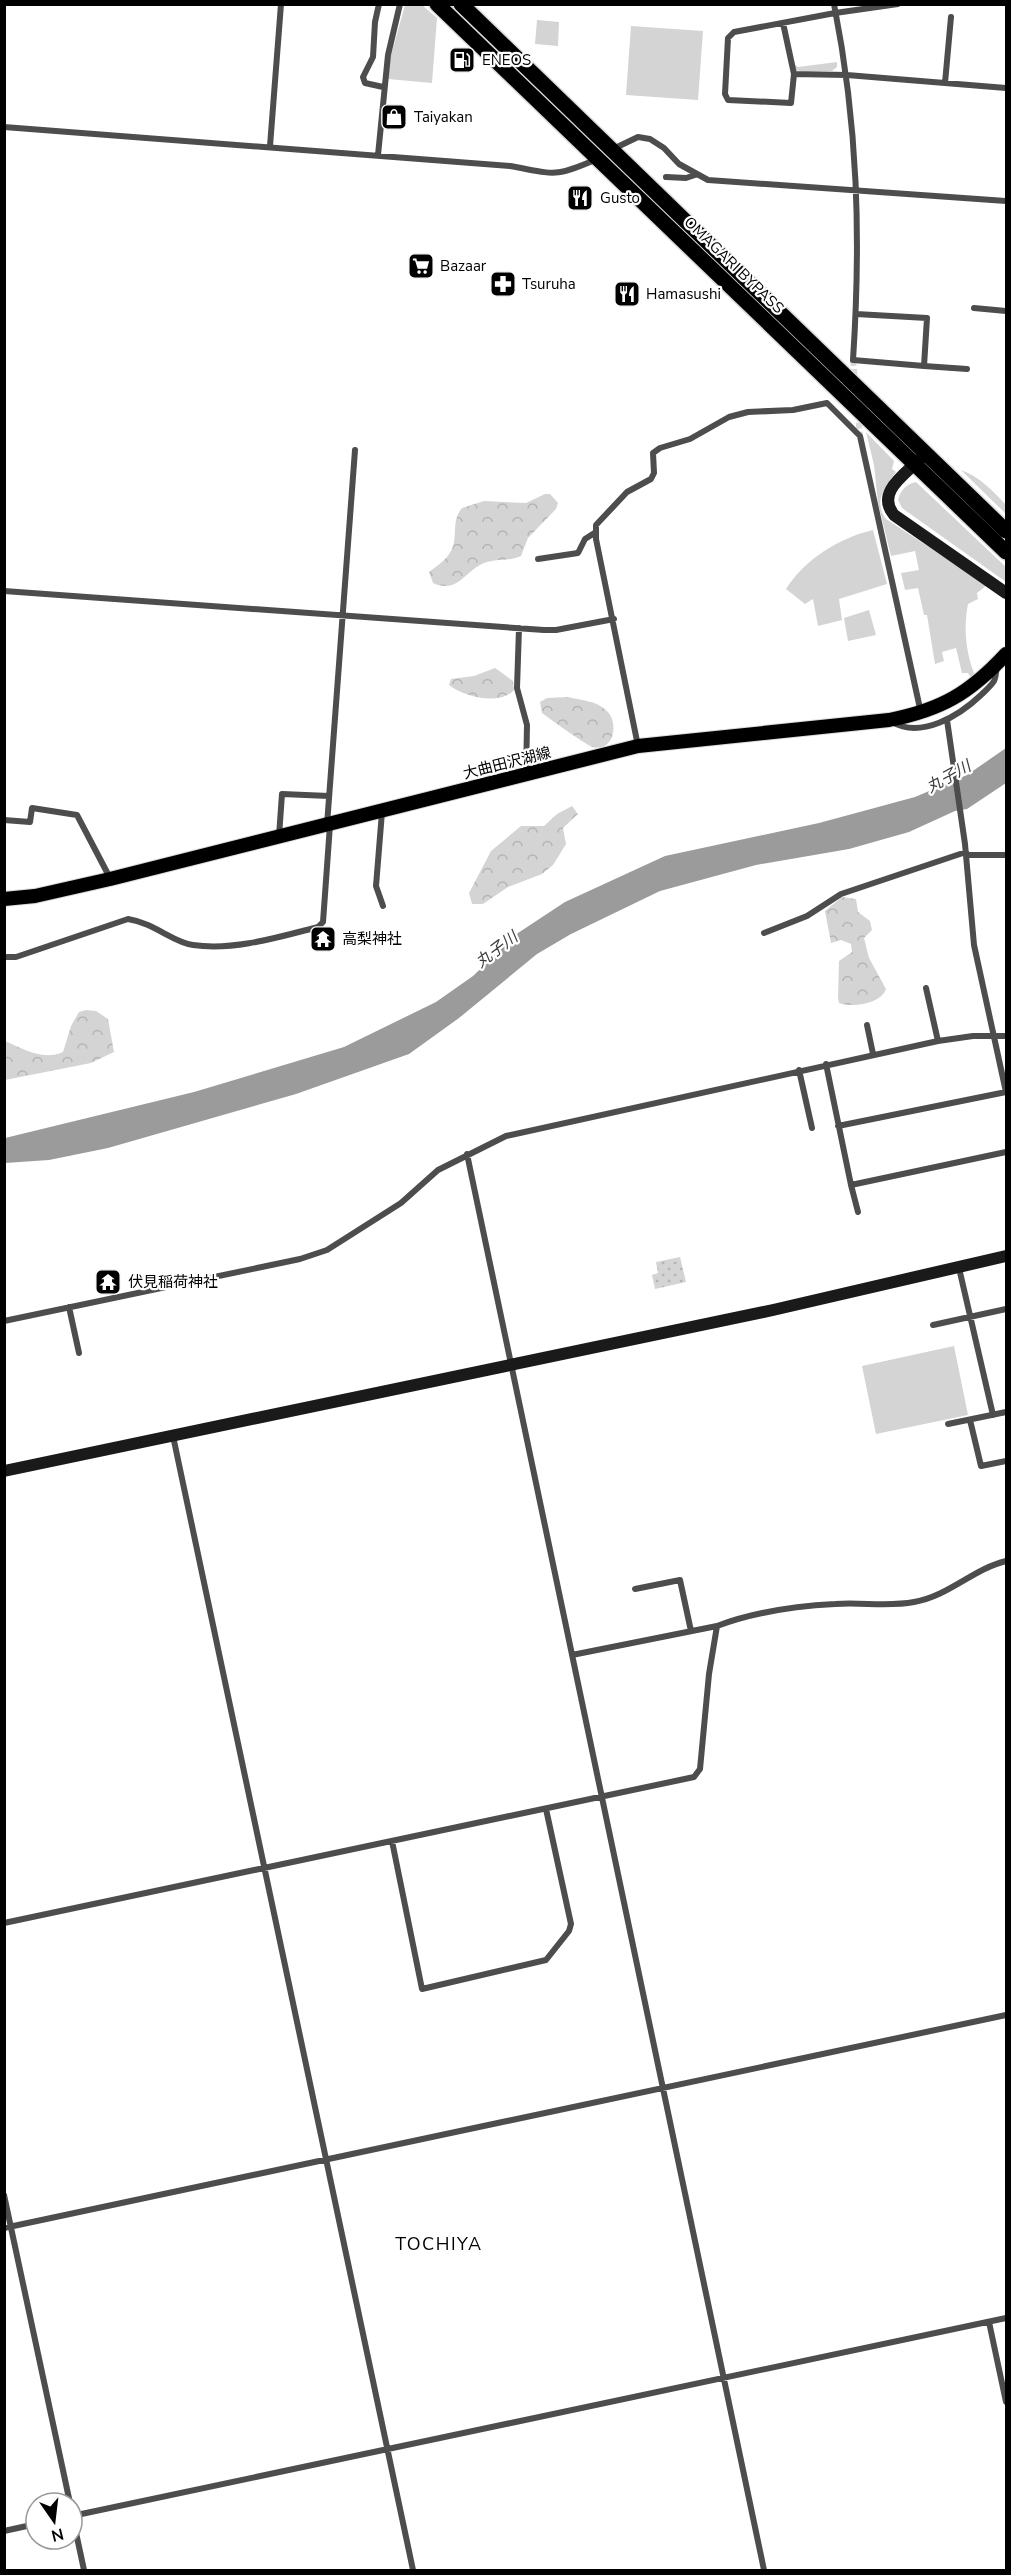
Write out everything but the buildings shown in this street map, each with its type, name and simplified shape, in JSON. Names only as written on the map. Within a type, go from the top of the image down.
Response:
[{"type":"highway","name":"OMAGARI BYPASS","points":[[436,4],[1006,552]]},
{"type":"highway","name":"OMAGARI BYPASS","points":[[461,4],[1006,531]]},
{"type":"main road","name":"大曲田沢湖線","points":[[4,899],[35,896],[110,879],[638,746],[889,720],[921,714],[957,698],[1002,659]]},
{"type":"street","points":[[270,146],[281,4]]},
{"type":"street","points":[[379,4],[375,22],[373,57],[363,77],[365,83],[383,87]]},
{"type":"street","points":[[378,155],[383,87],[391,38],[400,4]]},
{"type":"street","points":[[834,4],[847,75],[858,190],[853,360],[967,369]]},
{"type":"street","points":[[783,23],[794,74],[791,103],[728,100],[725,94],[728,38],[734,32],[836,13],[898,4]]},
{"type":"street","points":[[945,83],[951,17]]},
{"type":"street","points":[[794,74],[847,75],[1006,88]]},
{"type":"street","points":[[4,127],[512,166],[554,174],[564,173],[597,159],[638,137],[650,139],[695,175],[708,180],[1006,201]]},
{"type":"street","points":[[666,177],[686,178],[695,175]]},
{"type":"street","points":[[974,308],[1006,311]]},
{"type":"street","points":[[856,314],[927,318],[924,366]]},
{"type":"street","points":[[638,746],[619,658],[596,525],[627,492],[651,479],[654,473],[653,453],[660,448],[690,439],[729,417],[748,412],[793,410],[827,403],[860,436],[921,714]]},
{"type":"street","points":[[4,957],[16,957],[128,919],[146,921],[191,945],[262,941],[318,927],[323,922],[329,796],[355,450]]},
{"type":"street","points":[[926,453],[891,487],[888,497],[889,508],[894,515],[1006,593]]},
{"type":"street","points":[[538,559],[578,553],[585,539],[596,532]]},
{"type":"street","points":[[4,591],[343,614],[473,627],[556,630],[614,619]]},
{"type":"street","points":[[519,628],[517,688],[527,725],[526,775]]},
{"type":"street","points":[[889,720],[901,727],[913,728],[947,720],[969,706],[994,682],[1002,659]]},
{"type":"street","points":[[838,1126],[1006,1092],[973,935],[965,844],[947,720]]},
{"type":"street","points":[[279,837],[282,794],[329,796]]},
{"type":"street","points":[[4,820],[30,822],[32,808],[77,815],[110,879]]},
{"type":"street","points":[[382,812],[376,886],[383,906]]},
{"type":"street","points":[[764,933],[807,916],[841,894],[966,853],[1006,855]]},
{"type":"street","points":[[927,988],[938,1041]]},
{"type":"street","points":[[867,1025],[873,1054]]},
{"type":"street","points":[[4,1321],[300,1259],[327,1250],[401,1203],[438,1170],[466,1154],[506,1137],[873,1054],[938,1041],[995,1035],[1006,1036]]},
{"type":"street","points":[[826,1064],[858,1212]]},
{"type":"street","points":[[799,1070],[812,1128]]},
{"type":"street","points":[[851,1185],[1006,1152]]},
{"type":"street","points":[[466,1154],[764,2571]]},
{"type":"street","points":[[4,1471],[773,1310],[1006,1256]]},
{"type":"street","points":[[959,1268],[993,1415]]},
{"type":"street","points":[[69,1308],[79,1353]]},
{"type":"street","points":[[933,1325],[1006,1309]]},
{"type":"street","points":[[948,1424],[1006,1412]]},
{"type":"street","points":[[970,1420],[981,1466],[1006,1461]]},
{"type":"street","points":[[172,1436],[413,2571]]},
{"type":"street","points":[[572,1655],[717,1626],[738,1618],[807,1607],[912,1603],[940,1596],[996,1564],[1006,1561]]},
{"type":"street","points":[[635,1589],[681,1580],[692,1631]]},
{"type":"street","points":[[4,1923],[694,1777],[700,1769],[709,1674],[717,1626]]},
{"type":"street","points":[[392,1841],[422,1989],[546,1960],[569,1930],[571,1924],[546,1809]]},
{"type":"street","points":[[8,2228],[326,2158],[1006,2015]]},
{"type":"street","points":[[4,2195],[8,2228],[67,2491]]},
{"type":"street","points":[[84,2513],[387,2451],[1006,2318]]},
{"type":"street","points":[[989,2322],[1006,2402]]},
{"type":"street","points":[[4,2531],[24,2527]]},
{"type":"street","points":[[80,2551],[84,2571]]},
{"type":"green space","points":[[405,5],[422,5],[437,18],[432,83],[388,79],[390,59]]},
{"type":"green space","points":[[537,20],[559,22],[558,46],[535,44]]},
{"type":"green space","points":[[631,26],[703,31],[698,100],[626,95]]},
{"type":"green space","points":[[837,62],[837,67],[832,71],[800,71],[796,70],[794,64],[798,67]]},
{"type":"green space","points":[[866,432],[894,461],[892,469],[896,472],[882,494],[881,500],[882,512],[886,519],[987,585],[977,593],[978,599],[968,604],[966,613],[966,642],[976,678],[972,680],[968,673],[962,673],[956,648],[942,652],[944,661],[935,664],[927,615],[924,615],[918,588],[905,590],[901,573],[919,570],[915,551],[891,556],[878,503],[874,465]]},
{"type":"green space","points":[[961,470],[980,480],[991,490],[1006,505],[1006,514]]},
{"type":"green space","points":[[916,482],[1006,567],[1006,582],[902,508],[898,500],[900,494],[906,486]]},
{"type":"green space","points":[[550,494],[558,503],[556,509],[528,538],[521,556],[487,562],[449,586],[433,583],[429,572],[450,553],[455,539],[457,518],[462,508],[484,501],[526,503]]},
{"type":"green space","points":[[873,530],[887,584],[839,599],[842,620],[818,626],[813,599],[805,604],[786,589],[803,568],[824,551],[848,538]]},
{"type":"green space","points":[[869,610],[876,635],[848,641],[844,618]]},
{"type":"green space","points":[[495,668],[513,681],[514,690],[508,695],[500,698],[482,698],[464,693],[449,685],[451,679],[474,676]]},
{"type":"green space","points":[[568,697],[594,703],[603,707],[611,716],[612,735],[606,745],[590,746],[542,713],[540,702],[547,698]]},
{"type":"green space","points":[[572,806],[578,814],[563,828],[566,844],[553,865],[542,874],[508,887],[483,904],[472,904],[469,893],[491,851],[521,826],[544,826],[557,814]]},
{"type":"green space","points":[[842,897],[856,899],[858,912],[870,921],[872,930],[864,938],[869,958],[886,989],[878,998],[866,1004],[839,1003],[839,961],[852,952],[851,944],[841,940],[831,943],[825,911]]},
{"type":"green space","points":[[96,1011],[108,1019],[114,1052],[91,1063],[5,1080],[5,1041],[41,1055],[63,1052],[71,1026],[79,1012]]},
{"type":"green space","points":[[680,1257],[686,1282],[655,1289],[652,1275],[658,1273],[656,1262]]},
{"type":"green space","points":[[954,1346],[968,1415],[876,1434],[862,1366]]},
{"type":"shaded area","points":[[1006,748],[1006,783],[967,809],[955,811],[909,832],[849,849],[756,865],[660,891],[571,934],[537,954],[459,1018],[409,1054],[296,1094],[108,1148],[49,1160],[5,1163],[5,1138],[194,1092],[344,1047],[436,1002],[473,976],[518,933],[565,902],[665,856],[819,823],[915,797],[967,775]]},
{"type":"tunnel","points":[[853,360],[860,436]]},
{"type":"place","name":"ENEOS","points":[[462,60]]},
{"type":"place","name":"Taiyakan","points":[[394,117]]},
{"type":"place","name":"Gusto","points":[[580,198]]},
{"type":"place","name":"Bazaar","points":[[421,266]]},
{"type":"place","name":"Tsuruha","points":[[503,284]]},
{"type":"place","name":"Hamasushi","points":[[627,294]]},
{"type":"place","name":"高梨神社","points":[[323,939]]},
{"type":"place","name":"伏見稲荷神社","points":[[108,1282]]},
{"type":"district","name":"TOCHIYA","points":[[439,2244]]},
{"type":"water label","name":"丸子川","points":[[948,776]]},
{"type":"water label","name":"丸子川","points":[[496,949]]}]
